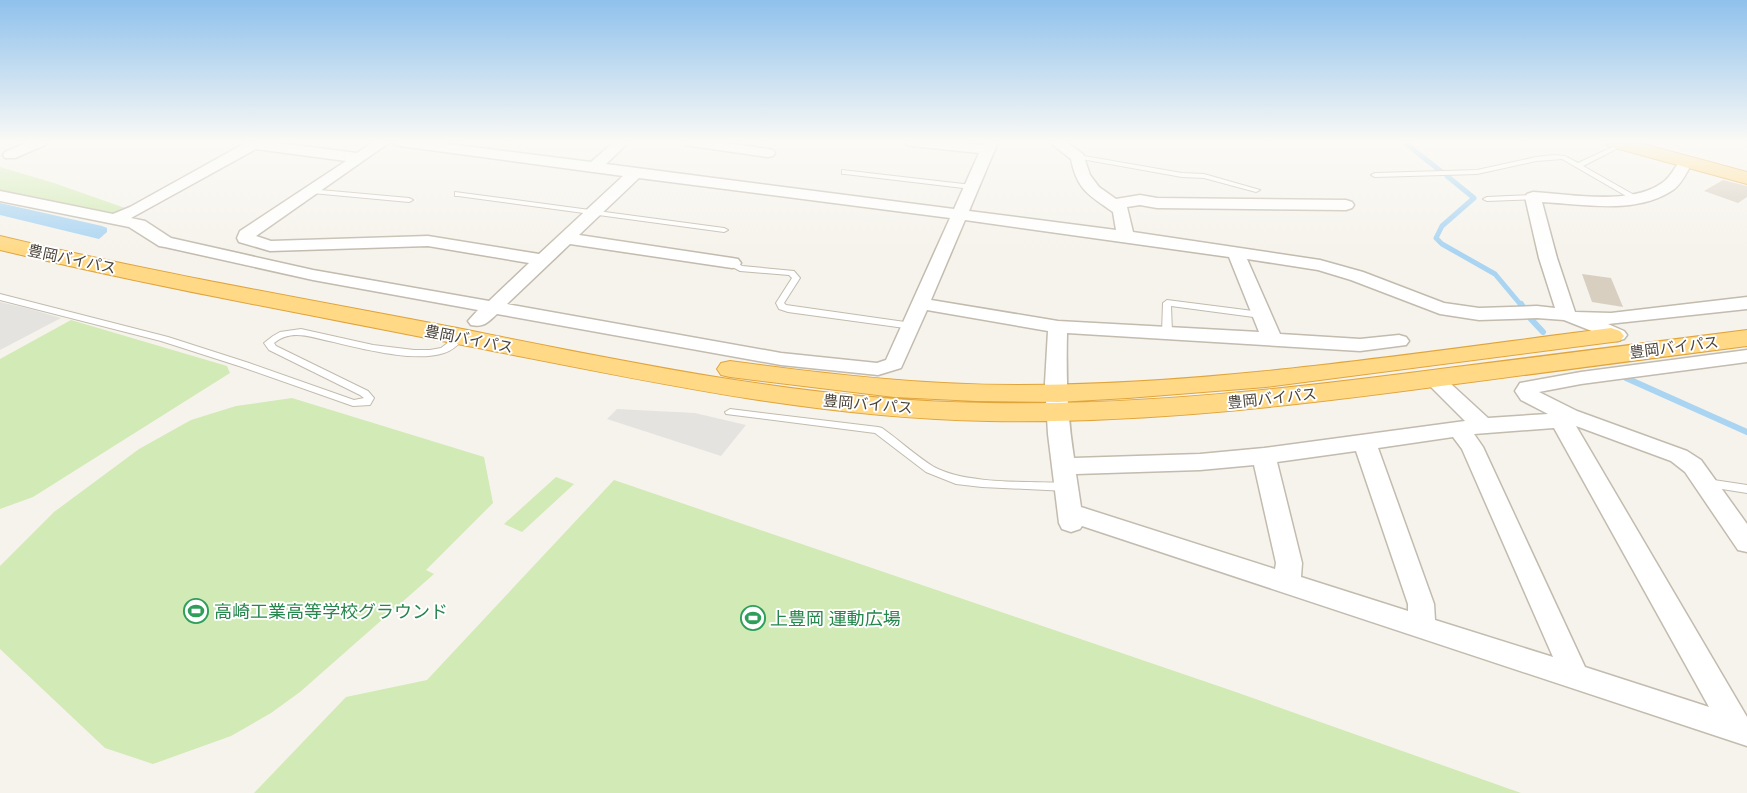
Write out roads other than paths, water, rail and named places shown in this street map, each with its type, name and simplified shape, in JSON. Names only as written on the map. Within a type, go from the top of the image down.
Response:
[{"type":"highway","name":"豊岡バイパス","points":[[0,228],[86,248],[477,322],[657,376],[786,396],[926,409],[1057,403],[1180,408],[1339,391],[1747,338]]},
{"type":"highway","name":"豊岡バイパス","points":[[0,243],[204,287],[477,322]]},
{"type":"highway","name":"豊岡バイパス","points":[[1057,403],[1172,387],[1332,372],[1747,318]]},
{"type":"street","points":[[115,219],[189,179]]},
{"type":"street","points":[[329,179],[246,235],[245,238],[270,246],[428,241],[543,260]]},
{"type":"street","points":[[477,322],[628,179]]},
{"type":"street","points":[[688,179],[1125,236],[1339,269],[1440,308],[1479,314],[1537,312],[1611,319],[1747,303]]},
{"type":"street","points":[[0,196],[139,225],[165,242],[313,275],[477,322],[781,360],[878,369],[894,364],[976,179]]},
{"type":"street","points":[[1084,179],[1093,190],[1121,210],[1125,236]]},
{"type":"street","points":[[1617,336],[1571,316],[1548,258],[1533,197],[1594,202],[1633,198],[1652,194],[1668,186],[1673,179]]},
{"type":"street","points":[[1113,204],[1140,200],[1157,203],[1346,205]]},
{"type":"street","points":[[566,238],[732,263]]},
{"type":"street","points":[[1235,252],[1260,315],[1272,339]]},
{"type":"street","points":[[922,304],[1058,327],[1360,345],[1399,341]]},
{"type":"street","points":[[1058,327],[1054,369],[1068,497]]},
{"type":"street","points":[[1747,356],[1581,378],[1527,388],[1526,391],[1528,395],[1565,418],[1679,456],[1692,466],[1747,543]]},
{"type":"street","points":[[1432,378],[1483,426]]},
{"type":"street","points":[[1068,497],[1200,462],[1264,456],[1483,426],[1565,418]]},
{"type":"street","points":[[1565,418],[1742,730]]},
{"type":"street","points":[[1459,430],[1472,447],[1573,675]]},
{"type":"street","points":[[1365,443],[1421,604],[1422,627]]},
{"type":"street","points":[[1264,456],[1289,563],[1287,583]]},
{"type":"street","points":[[1068,497],[1287,583],[1742,730]]},
{"type":"lane","points":[[904,179],[972,187]]},
{"type":"lane","points":[[1215,179],[1256,190]]},
{"type":"lane","points":[[1599,179],[1633,198]]},
{"type":"lane","points":[[312,191],[409,200]]},
{"type":"lane","points":[[458,194],[724,230]]},
{"type":"lane","points":[[1487,199],[1533,197]]},
{"type":"lane","points":[[732,263],[740,268],[791,274],[796,278],[780,303],[782,307],[912,326]]},
{"type":"lane","points":[[0,297],[135,331],[212,353],[274,373],[354,403],[366,403],[369,398],[364,393],[272,348],[268,343],[276,336],[286,332],[301,332],[409,353],[428,354],[441,351],[477,322]]},
{"type":"lane","points":[[1167,332],[1167,303],[1260,315]]},
{"type":"lane","points":[[730,412],[878,430],[930,469],[956,480],[1068,497]]},
{"type":"lane","points":[[1704,482],[1747,489]]},
{"type":"water","points":[[0,203],[102,226],[107,228],[107,232],[99,239],[0,215]]},
{"type":"waterway","points":[[1451,179],[1474,198],[1442,226],[1436,238],[1442,244],[1495,274],[1521,305]]},
{"type":"waterway","points":[[1530,318],[1543,332]]},
{"type":"waterway","points":[[1626,378],[1747,432]]},
{"type":"place","name":"高崎工業高等学校グラウンド","points":[[196,611]]},
{"type":"place","name":"上豊岡 運動広場","points":[[753,618]]}]
